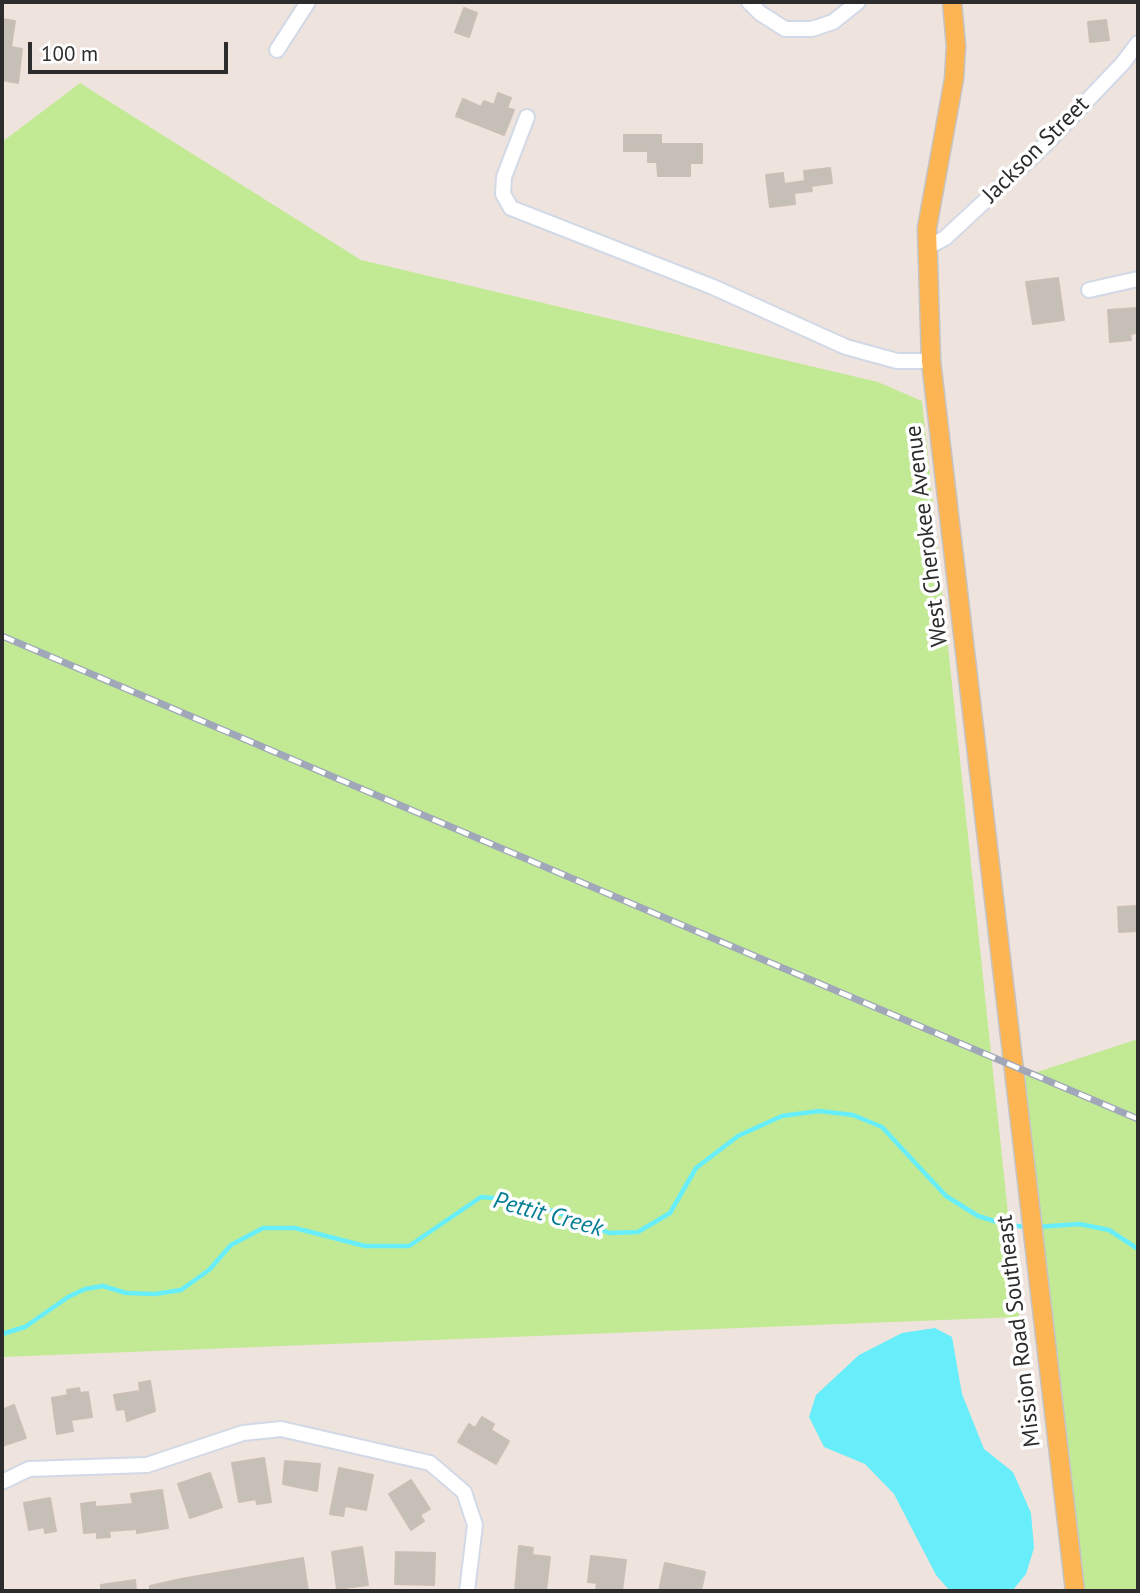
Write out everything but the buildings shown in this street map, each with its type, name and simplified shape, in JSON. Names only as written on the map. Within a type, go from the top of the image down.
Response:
[{"type":"main road","name":"West Cherokee Avenue","points":[[952,2],[956,46],[954,79],[929,208],[926,248],[931,361],[1012,1065]]},
{"type":"main road","name":"Mission Road Southeast","points":[[1012,1065],[1075,1591]]},
{"type":"street","points":[[277,50],[307,2]]},
{"type":"street","points":[[749,2],[760,13],[785,29],[812,29],[833,22],[858,2]]},
{"type":"street","name":"Jackson Street","points":[[926,248],[945,238],[1042,148],[1123,63],[1138,43]]},
{"type":"street","points":[[527,117],[504,177],[503,194],[512,208],[713,287],[846,347],[897,361],[931,361]]},
{"type":"street","points":[[1089,290],[1138,279]]},
{"type":"street","points":[[2,1482],[29,1469],[147,1465],[243,1433],[281,1429],[430,1463],[464,1492],[475,1525],[467,1591]]},
{"type":"green space","points":[[80,83],[361,260],[878,382],[922,401],[1019,1317],[2,1357],[2,142]]},
{"type":"green space","points":[[1138,1039],[1138,1591],[1085,1591],[1022,1077]]},
{"type":"water","points":[[935,1328],[952,1337],[962,1394],[984,1449],[1013,1472],[1031,1513],[1034,1548],[1026,1574],[1012,1591],[950,1591],[936,1575],[894,1494],[865,1464],[824,1447],[809,1417],[816,1395],[859,1355],[902,1333]]},
{"type":"waterway","name":"Pettit Creek","points":[[2,1334],[25,1327],[68,1297],[85,1289],[103,1286],[126,1293],[155,1294],[181,1290],[209,1270],[231,1245],[263,1228],[295,1228],[365,1246],[409,1246],[481,1197],[506,1199],[553,1211],[609,1233],[638,1232],[670,1213],[696,1168],[738,1136],[782,1116],[819,1111],[853,1115],[882,1127],[946,1196],[978,1216],[1007,1225],[1028,1227]]},
{"type":"waterway","name":"Pettit Creek","points":[[1037,1227],[1079,1224],[1109,1230],[1138,1249]]},
{"type":"railway","points":[[2,636],[1138,1119]]}]
